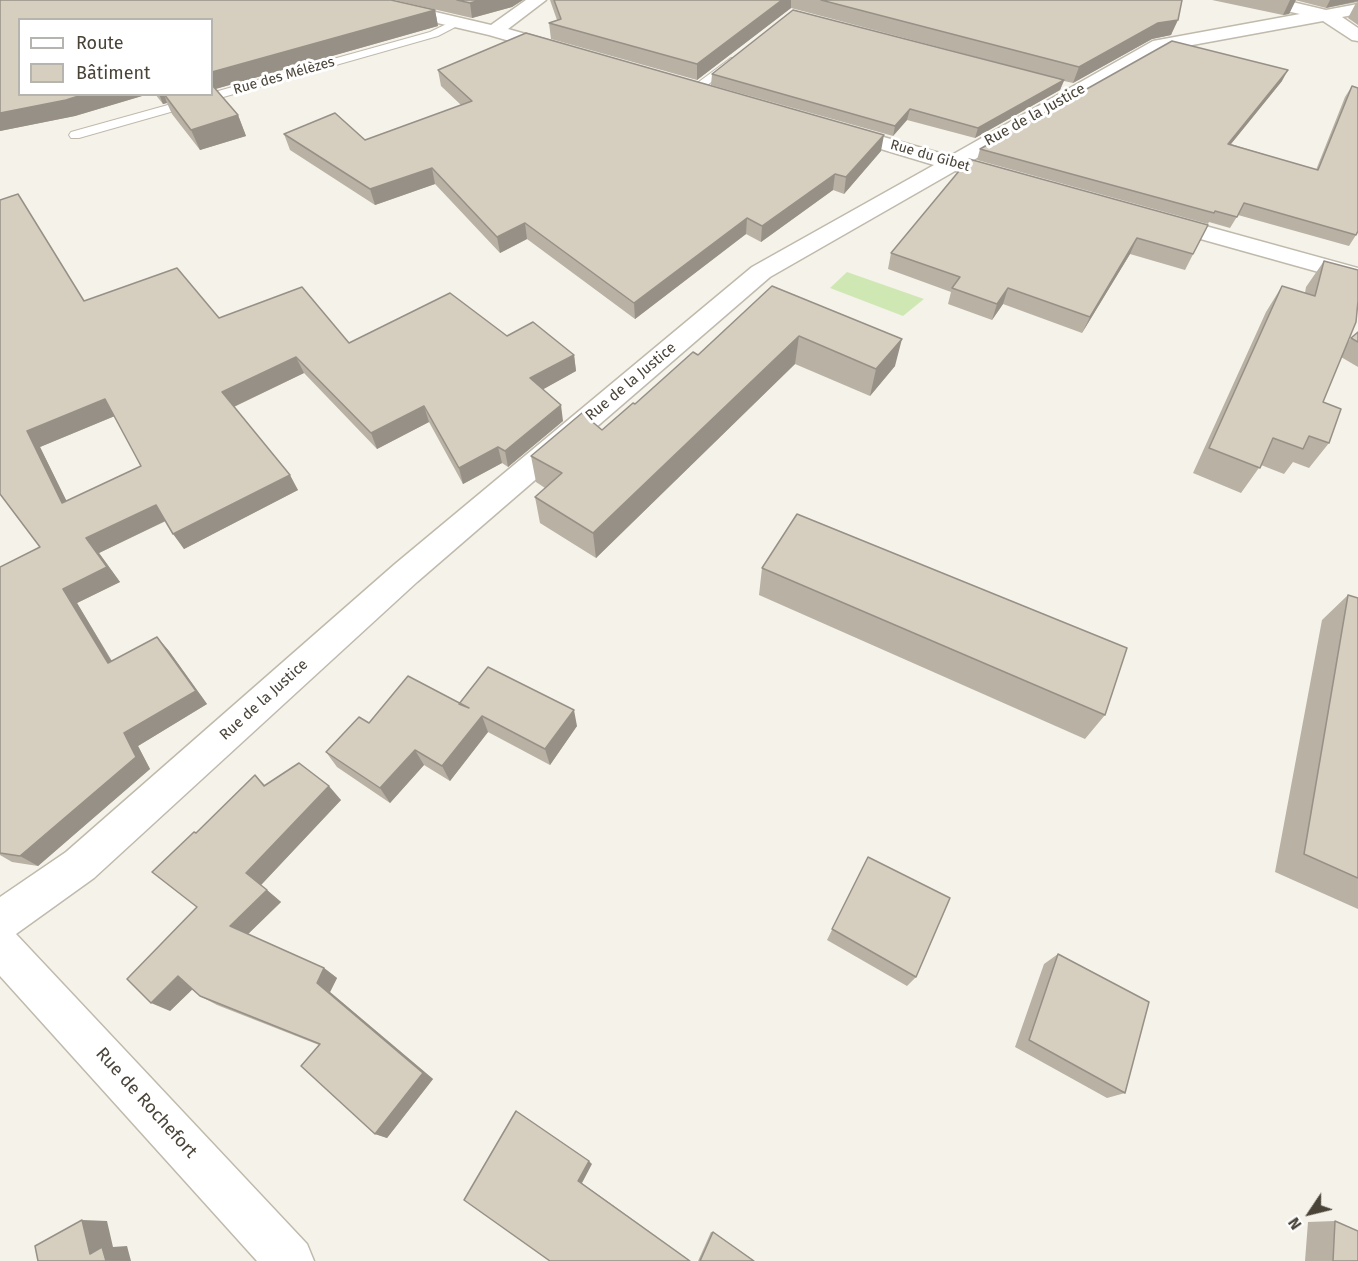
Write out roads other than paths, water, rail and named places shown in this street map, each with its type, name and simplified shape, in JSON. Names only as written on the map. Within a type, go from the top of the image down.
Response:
[{"type":"street","points":[[362,0],[494,31],[584,57]]},
{"type":"street","points":[[494,31],[537,0]]},
{"type":"street","points":[[1261,0],[1326,15],[1358,36]]},
{"type":"street","name":"Rue de la Justice","points":[[0,921],[80,865],[406,573],[760,272],[1073,89],[1160,45],[1358,9]]},
{"type":"street","points":[[674,82],[718,95]]},
{"type":"street","name":"Rue du Gibet","points":[[818,124],[984,172]]},
{"type":"street","points":[[1143,216],[1358,276]]},
{"type":"street","name":"Rue de Rochefort","points":[[0,945],[290,1261]]},
{"type":"lane","name":"Rue des Mélèzes","points":[[75,135],[434,34],[457,22]]},
{"type":"lane","points":[[696,89],[739,54]]}]
